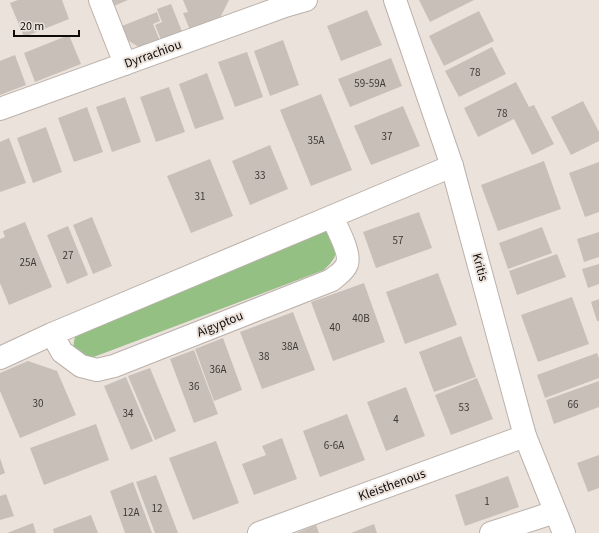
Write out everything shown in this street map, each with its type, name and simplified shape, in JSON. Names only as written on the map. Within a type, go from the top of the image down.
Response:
[{"type":"street","points":[[100,0],[125,64]]},
{"type":"street","name":"Dyrrachiou","points":[[0,109],[125,64],[283,3],[306,0]]},
{"type":"street","name":"Kritis","points":[[395,0],[452,166],[525,436],[564,533]]},
{"type":"street","points":[[0,358],[52,334],[452,166]]},
{"type":"street","name":"Aigyptou","points":[[52,334],[62,352],[81,366],[97,370],[114,366],[332,280],[343,271],[348,263],[345,248],[332,217]]},
{"type":"street","name":"Kleisthenous","points":[[259,533],[525,436]]},
{"type":"street","points":[[491,533],[555,512]]},
{"type":"green space","points":[[318,226],[331,233],[335,250],[335,257],[324,270],[91,358],[74,352],[74,340],[80,329]]},
{"type":"building","points":[[18,0],[62,0],[69,19],[24,37],[10,3]]},
{"type":"building","points":[[112,0],[128,0],[114,6]]},
{"type":"building","points":[[183,0],[229,0],[220,18],[190,30],[183,13],[188,12]]},
{"type":"building","points":[[419,0],[474,0],[430,22]]},
{"type":"building","points":[[171,4],[183,34],[162,42],[155,25],[162,22],[157,9]]},
{"type":"building","points":[[367,10],[382,45],[341,61],[327,26]]},
{"type":"building","points":[[479,11],[494,41],[444,66],[429,36]]},
{"type":"building","points":[[157,12],[160,21],[153,24],[160,41],[142,49],[124,38],[122,26]]},
{"type":"building","points":[[69,35],[81,64],[35,82],[24,53]]},
{"type":"building","points":[[283,40],[299,85],[270,96],[254,51]]},
{"type":"building","points":[[492,47],[506,74],[459,97],[445,71]]},
{"type":"building","points":[[247,52],[263,97],[235,107],[218,62]]},
{"type":"building","points":[[15,55],[26,85],[0,95],[0,61]]},
{"type":"building","points":[[391,58],[402,86],[350,107],[338,79]]},
{"type":"building","points":[[207,73],[224,119],[195,129],[179,84]]},
{"type":"building","points":[[516,82],[529,107],[534,105],[554,144],[532,155],[514,119],[478,137],[464,108]]},
{"type":"building","points":[[169,87],[185,132],[156,142],[140,97]]},
{"type":"building","points":[[321,94],[352,170],[311,186],[280,110]]},
{"type":"building","points":[[125,97],[141,142],[112,152],[96,107]]},
{"type":"building","points":[[583,101],[599,132],[599,141],[571,155],[551,117]]},
{"type":"building","points":[[403,106],[420,146],[371,165],[354,126]]},
{"type":"building","points":[[87,107],[103,152],[74,162],[58,118]]},
{"type":"building","points":[[46,127],[62,172],[33,183],[17,138]]},
{"type":"building","points":[[9,138],[26,183],[0,192],[0,142]]},
{"type":"building","points":[[270,145],[288,189],[250,205],[232,161]]},
{"type":"building","points":[[210,159],[233,216],[191,233],[167,176]]},
{"type":"building","points":[[544,161],[561,209],[498,231],[481,185]]},
{"type":"building","points":[[599,162],[599,212],[585,217],[569,173]]},
{"type":"building","points":[[419,212],[432,248],[376,268],[363,232]]},
{"type":"building","points":[[92,217],[112,266],[93,274],[73,225]]},
{"type":"building","points":[[25,222],[52,287],[9,305],[0,283],[0,239],[5,237],[3,231]]},
{"type":"building","points":[[68,226],[88,275],[67,284],[47,235]]},
{"type":"building","points":[[542,227],[552,253],[508,269],[499,243]]},
{"type":"building","points":[[599,232],[599,257],[584,262],[577,239]]},
{"type":"building","points":[[557,254],[566,277],[517,295],[509,271]]},
{"type":"building","points":[[599,264],[599,284],[588,288],[582,269]]},
{"type":"building","points":[[438,273],[457,325],[405,344],[386,292]]},
{"type":"building","points":[[364,283],[385,342],[333,361],[311,302]]},
{"type":"building","points":[[572,297],[589,344],[538,362],[521,315]]},
{"type":"building","points":[[599,299],[599,321],[597,321],[591,302]]},
{"type":"building","points":[[293,312],[315,370],[262,389],[240,332]]},
{"type":"building","points":[[461,336],[476,377],[434,392],[419,352]]},
{"type":"building","points":[[223,338],[242,390],[214,401],[195,349]]},
{"type":"building","points":[[194,350],[218,414],[194,423],[170,359]]},
{"type":"building","points":[[597,353],[599,358],[599,378],[545,398],[537,375]]},
{"type":"building","points":[[28,361],[57,371],[76,415],[20,438],[0,391],[0,373]]},
{"type":"building","points":[[150,368],[176,431],[155,440],[128,376]]},
{"type":"building","points":[[126,377],[153,441],[131,450],[104,386]]},
{"type":"building","points":[[477,378],[493,419],[451,435],[435,395]]},
{"type":"building","points":[[599,381],[599,407],[554,424],[546,400]]},
{"type":"building","points":[[406,387],[425,436],[386,451],[367,402]]},
{"type":"building","points":[[347,414],[365,460],[320,477],[303,431]]},
{"type":"building","points":[[96,424],[109,460],[44,485],[30,448]]},
{"type":"building","points":[[282,438],[297,479],[254,495],[242,464],[266,455],[262,446]]},
{"type":"building","points":[[216,441],[239,503],[193,520],[169,458]]},
{"type":"building","points":[[599,455],[599,488],[588,492],[577,463]]},
{"type":"building","points":[[0,458],[5,473],[0,475]]},
{"type":"building","points":[[156,475],[178,533],[155,533],[136,482]]},
{"type":"building","points":[[508,476],[519,507],[465,526],[455,495]]},
{"type":"building","points":[[133,482],[152,533],[125,533],[110,491]]},
{"type":"building","points":[[6,494],[14,516],[0,520],[0,496]]},
{"type":"building","points":[[91,515],[98,533],[54,533],[53,529]]},
{"type":"building","points":[[33,523],[36,533],[7,533]]},
{"type":"building","points":[[374,524],[377,533],[351,533]]},
{"type":"building","points":[[316,525],[319,533],[296,533]]}]
